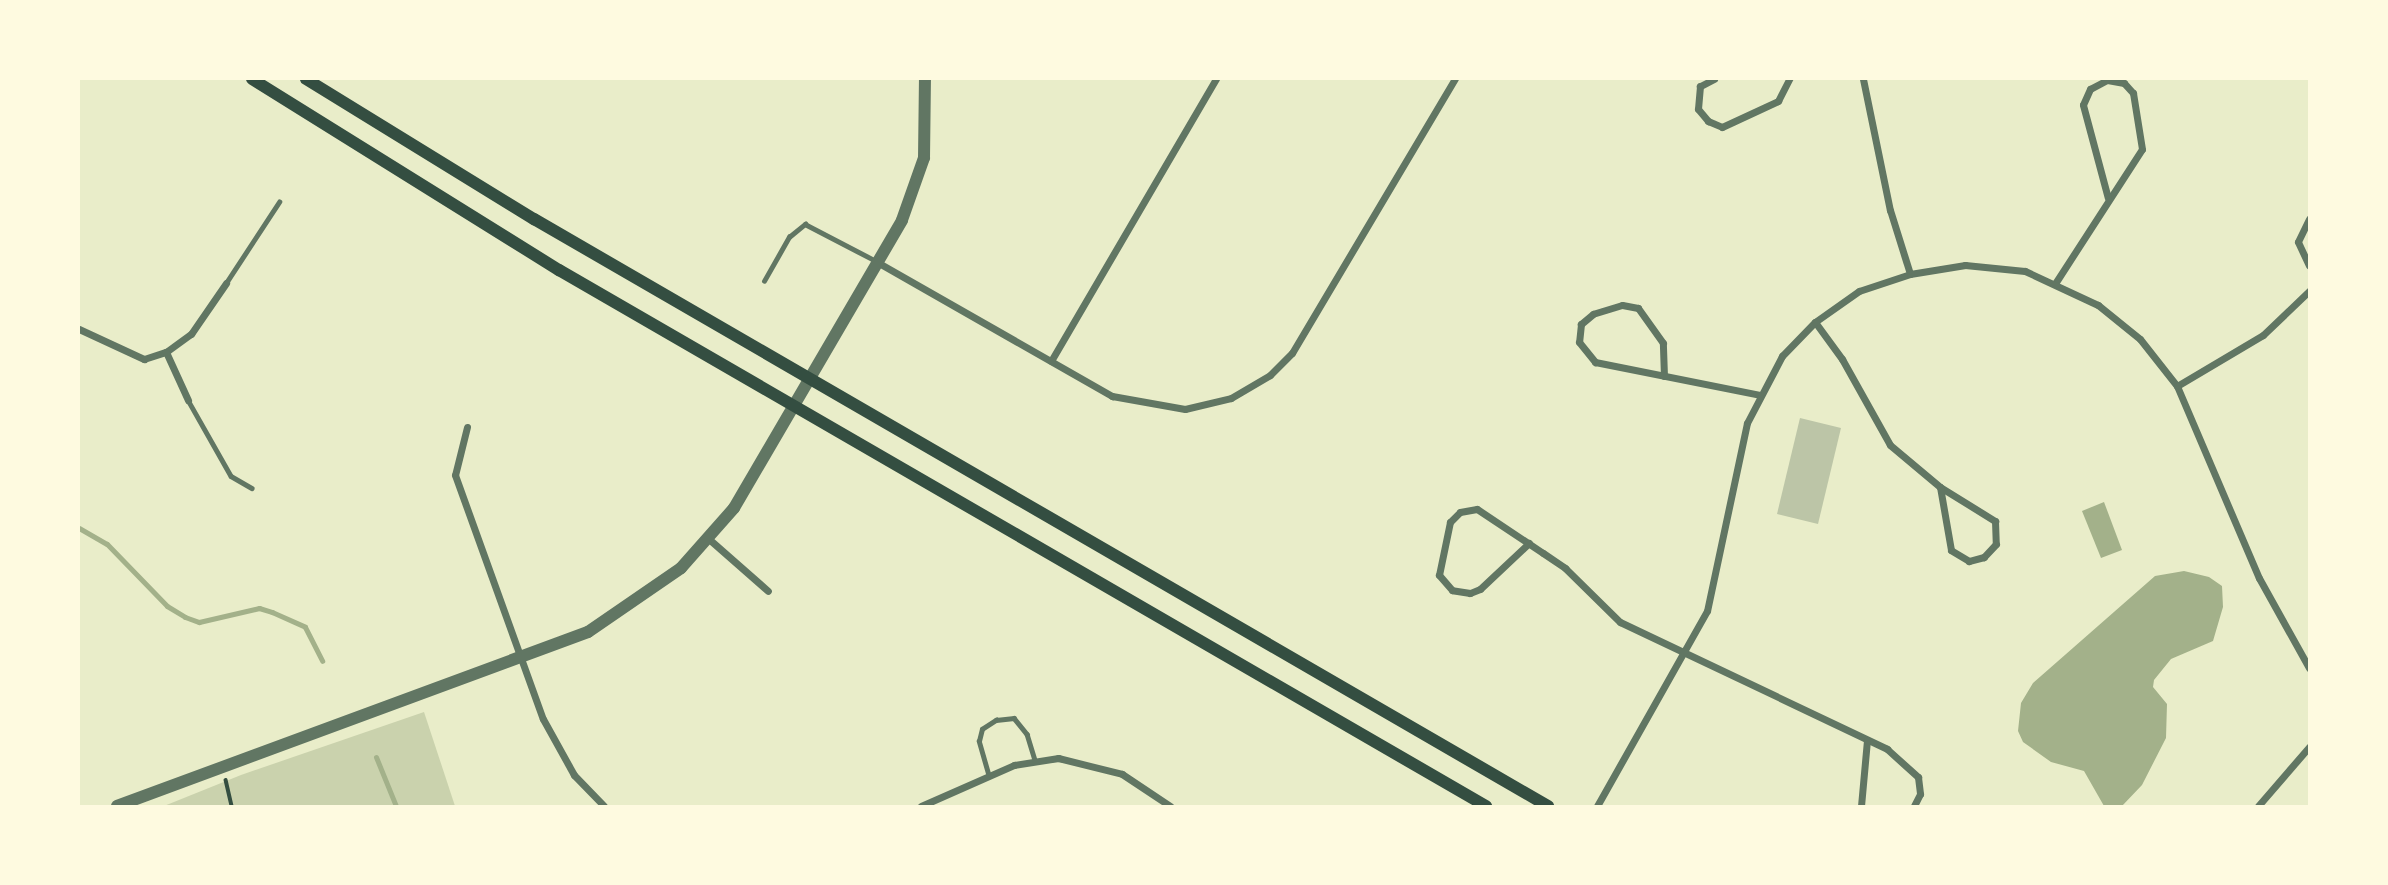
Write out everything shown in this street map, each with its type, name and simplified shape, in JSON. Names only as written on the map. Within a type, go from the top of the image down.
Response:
[{"type":"main road","points":[[252,79],[559,270],[1486,806]]},
{"type":"main road","points":[[306,79],[811,380],[1548,806]]},
{"type":"street","points":[[117,806],[222,764],[523,658],[588,632],[620,613],[681,568],[710,540],[796,406],[917,186],[924,158],[925,79]]},
{"type":"street","points":[[1051,361],[1216,79]]},
{"type":"street","points":[[877,261],[1112,396],[1159,408],[1185,409],[1231,398],[1270,375],[1312,324],[1455,79]]},
{"type":"street","points":[[1714,79],[1700,86],[1698,109],[1708,121],[1722,127],[1778,101],[1788,79]]},
{"type":"street","points":[[1863,79],[1890,210],[1910,274]]},
{"type":"street","points":[[2056,282],[2144,141],[2133,93],[2117,79],[2095,84],[2083,105],[2108,198]]},
{"type":"street","points":[[2309,219],[2298,242],[2309,266]]},
{"type":"street","points":[[1597,806],[1686,655],[1713,590],[1747,423],[1782,356],[1815,322],[1859,291],[1910,274],[1965,265],[1997,266],[2056,282],[2122,322],[2177,386],[2259,578],[2309,668]]},
{"type":"street","points":[[79,329],[144,359],[166,352],[191,334],[226,283]]},
{"type":"street","points":[[2177,386],[2263,335],[2309,291]]},
{"type":"street","points":[[1664,376],[1664,343],[1645,313],[1622,305],[1593,314],[1581,324],[1579,342],[1595,362],[1664,376],[1760,395]]},
{"type":"street","points":[[1815,322],[1842,359],[1890,445],[1940,487],[1995,521],[1996,544],[1984,558],[1969,561],[1951,550],[1940,487]]},
{"type":"street","points":[[166,352],[188,400]]},
{"type":"street","points":[[467,427],[455,475],[557,750],[604,806]]},
{"type":"street","points":[[1529,543],[1479,589],[1460,594],[1439,575],[1445,531],[1460,512],[1477,509],[1529,543],[1565,568],[1620,622],[1887,749],[1918,777],[1921,786],[1914,806]]},
{"type":"street","points":[[710,540],[768,591]]},
{"type":"street","points":[[1861,806],[1867,740]]},
{"type":"street","points":[[2258,806],[2309,747]]},
{"type":"street","points":[[921,806],[989,776],[1035,761],[1058,758],[1103,766],[1148,788],[1170,806]]},
{"type":"lane","points":[[226,283],[279,202]]},
{"type":"lane","points":[[764,281],[789,237],[805,224],[877,261]]},
{"type":"lane","points":[[188,400],[231,475],[251,488]]},
{"type":"lane","points":[[989,776],[979,741],[982,729],[996,720],[1014,718],[1027,734],[1035,761]]},
{"type":"path","points":[[222,764],[232,806]]},
{"type":"shaded area","points":[[2104,502],[2122,550],[2101,558],[2082,511]]},
{"type":"shaded area","points":[[2184,571],[2209,577],[2222,586],[2223,607],[2213,641],[2171,659],[2154,680],[2153,687],[2167,704],[2166,738],[2142,785],[2122,806],[2104,806],[2084,771],[2051,762],[2023,742],[2018,731],[2021,703],[2033,683],[2155,576]]},
{"type":"shaded area","points":[[424,712],[455,806],[164,806],[241,775]]},
{"type":"building","points":[[1800,418],[1841,428],[1818,524],[1777,514]]},
{"type":"waterway","points":[[79,528],[107,544],[167,606],[185,617],[199,622],[259,608],[272,612],[305,627],[322,661]]},
{"type":"waterway","points":[[376,757],[396,806]]}]
